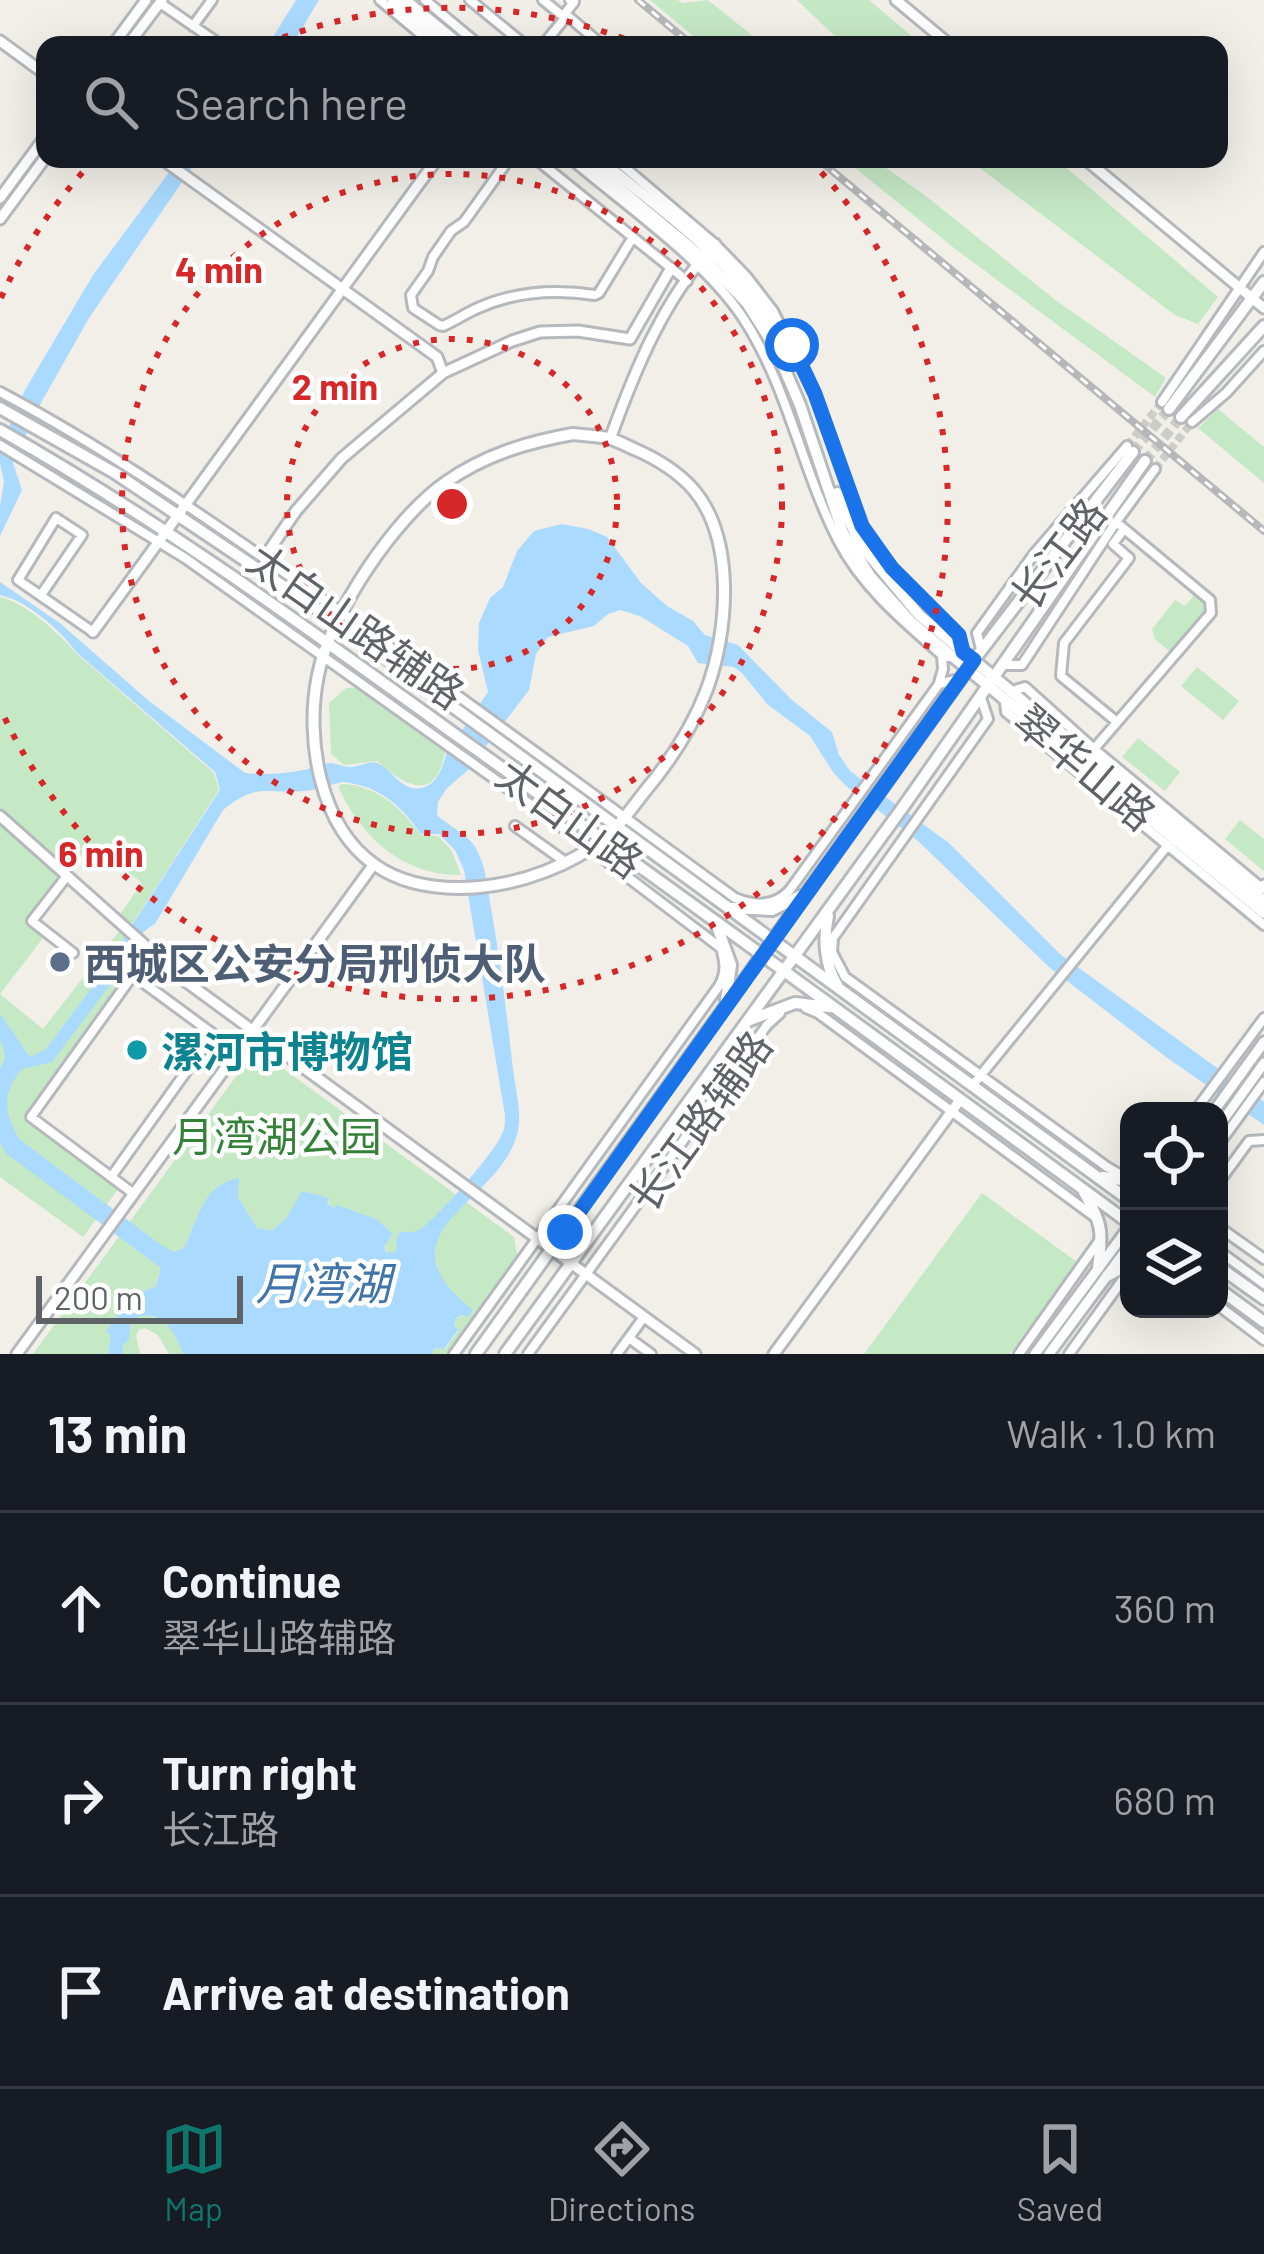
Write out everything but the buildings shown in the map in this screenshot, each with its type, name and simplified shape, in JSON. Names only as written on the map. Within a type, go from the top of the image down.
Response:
[{"type":"main road","points":[[393,0],[436,36]]},
{"type":"main road","points":[[405,0],[449,36]]},
{"type":"main road","name":"翠华山路","points":[[595,168],[706,255]]},
{"type":"main road","name":"翠华山路","points":[[608,168],[751,294],[782,344],[860,544],[883,575],[988,686],[1012,697],[1263,891]]},
{"type":"main road","points":[[1176,413],[1264,282]]},
{"type":"main road","points":[[1176,413],[1264,326]]},
{"type":"main road","name":"太白山路","points":[[8,407],[181,509],[340,618],[621,822],[842,993],[976,1081],[1120,1193]]},
{"type":"main road","name":"太白山路","points":[[0,430],[22,450],[329,642],[457,735],[478,758],[604,839],[1120,1218]]},
{"type":"main road","points":[[572,434],[610,439],[657,459],[694,490],[716,532],[725,578],[720,637],[713,671],[692,724],[621,822],[604,839],[565,861],[531,876],[460,888],[428,886],[390,874],[348,837],[333,814],[316,762],[314,704],[323,656],[340,618],[380,550],[409,514],[444,483],[502,451],[537,440],[572,434]]},
{"type":"main road","name":"长江路","points":[[476,1354],[868,808],[967,662],[1130,449]]},
{"type":"main road","name":"长江路","points":[[505,1354],[1150,465]]},
{"type":"main road","name":"翠华山路","points":[[1012,697],[1170,841],[1264,913]]},
{"type":"main road","points":[[727,908],[772,910],[808,891]]},
{"type":"main road","points":[[829,908],[826,953],[842,993]]},
{"type":"main road","points":[[716,922],[731,965],[726,1004]]},
{"type":"main road","points":[[747,1021],[795,1003],[832,1008]]},
{"type":"main road","points":[[1094,1174],[1120,1181]]},
{"type":"main road","points":[[1083,1189],[1101,1228],[1103,1272],[1120,1269]]},
{"type":"main road","points":[[1228,1273],[1264,1299]]},
{"type":"main road","points":[[1228,1296],[1264,1322]]},
{"type":"street","points":[[120,36],[146,0]]},
{"type":"street","points":[[193,26],[212,0]]},
{"type":"street","points":[[380,0],[423,36]]},
{"type":"street","points":[[425,0],[468,36]]},
{"type":"street","points":[[470,0],[514,36]]},
{"type":"street","points":[[543,0],[591,36]]},
{"type":"street","points":[[550,36],[574,2],[570,0]]},
{"type":"street","points":[[135,36],[161,1],[202,36]]},
{"type":"street","points":[[902,2],[940,36]]},
{"type":"street","points":[[0,41],[36,67]]},
{"type":"street","points":[[0,197],[36,148]]},
{"type":"street","points":[[0,219],[38,168]]},
{"type":"street","points":[[175,168],[437,357],[443,373]]},
{"type":"street","points":[[41,596],[82,535],[56,518],[18,580],[41,596],[93,632],[430,168]]},
{"type":"street","points":[[503,168],[464,222],[451,231],[411,295],[413,308],[439,326],[512,296],[558,290],[595,295],[633,237]]},
{"type":"street","points":[[547,168],[687,281]]},
{"type":"street","points":[[584,168],[706,255],[746,276],[773,311],[815,394],[862,526],[892,568],[959,635],[967,662]]},
{"type":"street","points":[[624,168],[706,255],[718,285],[745,321],[769,365],[839,542],[874,592],[941,656],[967,662]]},
{"type":"street","points":[[1096,168],[1264,308]]},
{"type":"street","points":[[1176,413],[1240,288],[1264,252]]},
{"type":"street","points":[[610,439],[665,310],[706,255]]},
{"type":"street","points":[[264,558],[296,511],[342,458],[443,373],[540,332],[578,331],[630,339],[671,268]]},
{"type":"street","points":[[1176,413],[1226,394],[1264,351]]},
{"type":"street","points":[[0,392],[8,407]]},
{"type":"street","points":[[0,446],[22,450]]},
{"type":"street","points":[[621,822],[735,898],[767,904],[782,898],[939,684],[967,662],[977,633],[1034,554],[1130,449]]},
{"type":"street","points":[[1117,722],[1061,676],[1064,643],[1129,558],[1113,544],[1150,465]]},
{"type":"street","name":"太白山路辅路","points":[[181,509],[264,558],[340,618]]},
{"type":"street","points":[[1120,525],[1022,664],[1012,697],[988,719],[832,938],[832,952],[845,977],[976,1081],[1120,1175]]},
{"type":"street","points":[[1094,749],[1211,613],[1212,606],[1120,525]]},
{"type":"street","name":"太白山路辅路","points":[[161,536],[448,746],[478,758],[712,939],[721,947],[725,962]]},
{"type":"street","points":[[959,635],[977,633]]},
{"type":"street","points":[[939,684],[941,656]]},
{"type":"street","points":[[1003,664],[1022,664]]},
{"type":"street","points":[[988,686],[988,719]]},
{"type":"street","points":[[1012,697],[1094,749],[1263,891]]},
{"type":"street","points":[[0,815],[149,951],[252,1031],[695,1354]]},
{"type":"street","points":[[515,826],[565,861]]},
{"type":"street","points":[[976,1081],[1170,841],[1264,925]]},
{"type":"street","points":[[16,1354],[374,864]]},
{"type":"street","points":[[67,876],[32,921],[73,953]]},
{"type":"street","points":[[134,1194],[31,1117],[133,975],[144,967],[149,951]]},
{"type":"street","name":"长江路辅路","points":[[454,1354],[718,986],[725,962]]},
{"type":"street","points":[[111,1177],[213,1034],[133,975]]},
{"type":"street","name":"长江路辅路","points":[[528,1354],[776,1015],[790,1008],[818,1013],[951,1111]]},
{"type":"street","points":[[1202,1102],[1264,1018]]},
{"type":"street","points":[[1228,1105],[1238,1078],[1264,1042]]},
{"type":"street","points":[[1252,1089],[1264,1064]]},
{"type":"street","points":[[1228,1108],[1264,1082]]},
{"type":"street","points":[[774,1354],[960,1100]]},
{"type":"street","points":[[951,1111],[1101,1228],[1019,1354]]},
{"type":"street","points":[[1228,1170],[1249,1141],[1264,1140]]},
{"type":"street","points":[[1228,1233],[1264,1259]]},
{"type":"street","points":[[1049,1354],[1120,1241]]},
{"type":"street","points":[[1035,1354],[1120,1255]]},
{"type":"street","points":[[1228,1258],[1264,1284]]},
{"type":"street","points":[[1069,1354],[1120,1281]]},
{"type":"street","points":[[1228,1313],[1264,1340]]},
{"type":"street","points":[[617,1354],[644,1317]]},
{"type":"street","points":[[629,1338],[639,1350],[651,1354]]},
{"type":"green space","points":[[650,0],[708,0],[753,36],[693,36]]},
{"type":"green space","points":[[797,0],[869,0],[911,36],[835,36]]},
{"type":"green space","points":[[855,168],[886,168],[1054,299],[1166,378],[1155,397]]},
{"type":"green space","points":[[980,168],[1067,168],[1218,297],[1198,324],[1175,315]]},
{"type":"green space","points":[[1218,409],[1264,447],[1264,483],[1198,428]]},
{"type":"green space","points":[[1196,593],[1207,602],[1209,611],[1173,654],[1155,639],[1152,629],[1175,600],[1185,606]]},
{"type":"green space","points":[[0,597],[51,628],[214,773],[219,790],[131,926],[119,916],[142,883],[108,856],[97,868],[78,854],[26,924],[43,938],[0,994]]},
{"type":"green space","points":[[1197,667],[1239,701],[1223,720],[1181,686]]},
{"type":"green space","points":[[346,688],[356,688],[445,752],[434,779],[426,784],[408,783],[377,761],[344,765],[331,754],[329,703]]},
{"type":"green space","points":[[1138,738],[1180,772],[1165,791],[1122,757]]},
{"type":"green space","points":[[338,786],[377,794],[421,835],[438,836],[452,851],[461,875],[420,869],[386,850],[358,821]]},
{"type":"green space","points":[[1240,820],[1264,839],[1264,871],[1225,839]]},
{"type":"green space","points":[[121,929],[146,950],[23,1119],[119,1188],[83,1237],[0,1177],[0,994],[43,1029]]},
{"type":"green space","name":"月湾湖公园","points":[[266,1056],[514,1237],[518,1259],[448,1354],[431,1354],[435,1348],[445,1349],[458,1331],[456,1318],[465,1315],[436,1263],[396,1241],[397,1249],[388,1253],[384,1246],[393,1234],[376,1219],[335,1209],[327,1202],[287,1217],[272,1231],[257,1228],[238,1197],[238,1179],[209,1196],[184,1248],[165,1263],[156,1286],[129,1298],[107,1330],[111,1334],[108,1354],[33,1354],[248,1060]]},
{"type":"green space","points":[[982,1193],[1077,1262],[1010,1354],[864,1354]]},
{"type":"green space","points":[[140,1314],[168,1326],[183,1354],[169,1354],[158,1335],[145,1328],[136,1335],[140,1354],[123,1354],[131,1320]]},
{"type":"water","points":[[296,0],[319,0],[297,36],[274,36]]},
{"type":"water","points":[[172,168],[192,168],[89,318],[42,401],[13,463],[22,490],[0,536],[4,481],[0,447],[25,390],[93,275]]},
{"type":"water","name":"月湾湖","points":[[562,524],[607,537],[641,583],[705,635],[738,645],[792,700],[832,732],[850,771],[949,843],[1061,955],[1264,1102],[1264,1125],[1049,967],[917,840],[846,786],[810,736],[767,704],[742,673],[734,667],[698,663],[688,646],[640,616],[620,610],[594,626],[548,637],[536,654],[529,690],[438,802],[437,815],[469,840],[484,868],[519,1110],[511,1150],[440,1235],[435,1257],[445,1282],[473,1310],[468,1317],[456,1318],[458,1330],[444,1349],[435,1348],[431,1354],[183,1354],[164,1322],[149,1316],[131,1321],[123,1354],[108,1354],[111,1335],[106,1331],[129,1298],[156,1286],[161,1268],[7,1154],[0,1143],[0,1068],[5,1056],[0,1014],[30,1057],[45,1050],[114,958],[220,790],[215,772],[43,618],[0,595],[0,582],[61,624],[149,701],[245,773],[374,762],[405,785],[419,788],[437,776],[446,754],[488,692],[478,650],[479,623],[490,598],[503,587],[517,551],[534,531]],"holes":[[[342,782],[388,798],[421,834],[439,834],[455,850],[464,870],[505,1115],[503,1132],[438,1214],[419,1230],[400,1232],[394,1253],[386,1252],[384,1246],[393,1234],[376,1219],[337,1205],[334,1208],[327,1203],[329,1198],[302,1191],[272,1231],[257,1228],[238,1197],[239,1178],[209,1195],[184,1248],[174,1252],[19,1139],[10,1120],[8,1095],[22,1069],[52,1062],[128,961],[137,939],[155,924],[223,810],[254,792],[309,790]]]},
{"type":"tunnel","points":[[1127,446],[1162,402]]},
{"type":"tunnel","points":[[1133,452],[1169,409]]},
{"type":"tunnel","points":[[1145,461],[1181,417]]},
{"type":"tunnel","points":[[1155,469],[1192,422]]},
{"type":"railway","points":[[638,0],[681,36]]},
{"type":"railway","points":[[829,168],[1264,531]]},
{"type":"place","name":"西城区公安分局刑侦大队","points":[[60,962]]},
{"type":"place","name":"漯河市博物馆","points":[[137,1050]]},
{"type":"route","points":[[565,1232],[974,660],[963,652],[959,635],[892,568],[862,526],[815,394],[792,345]]}]
